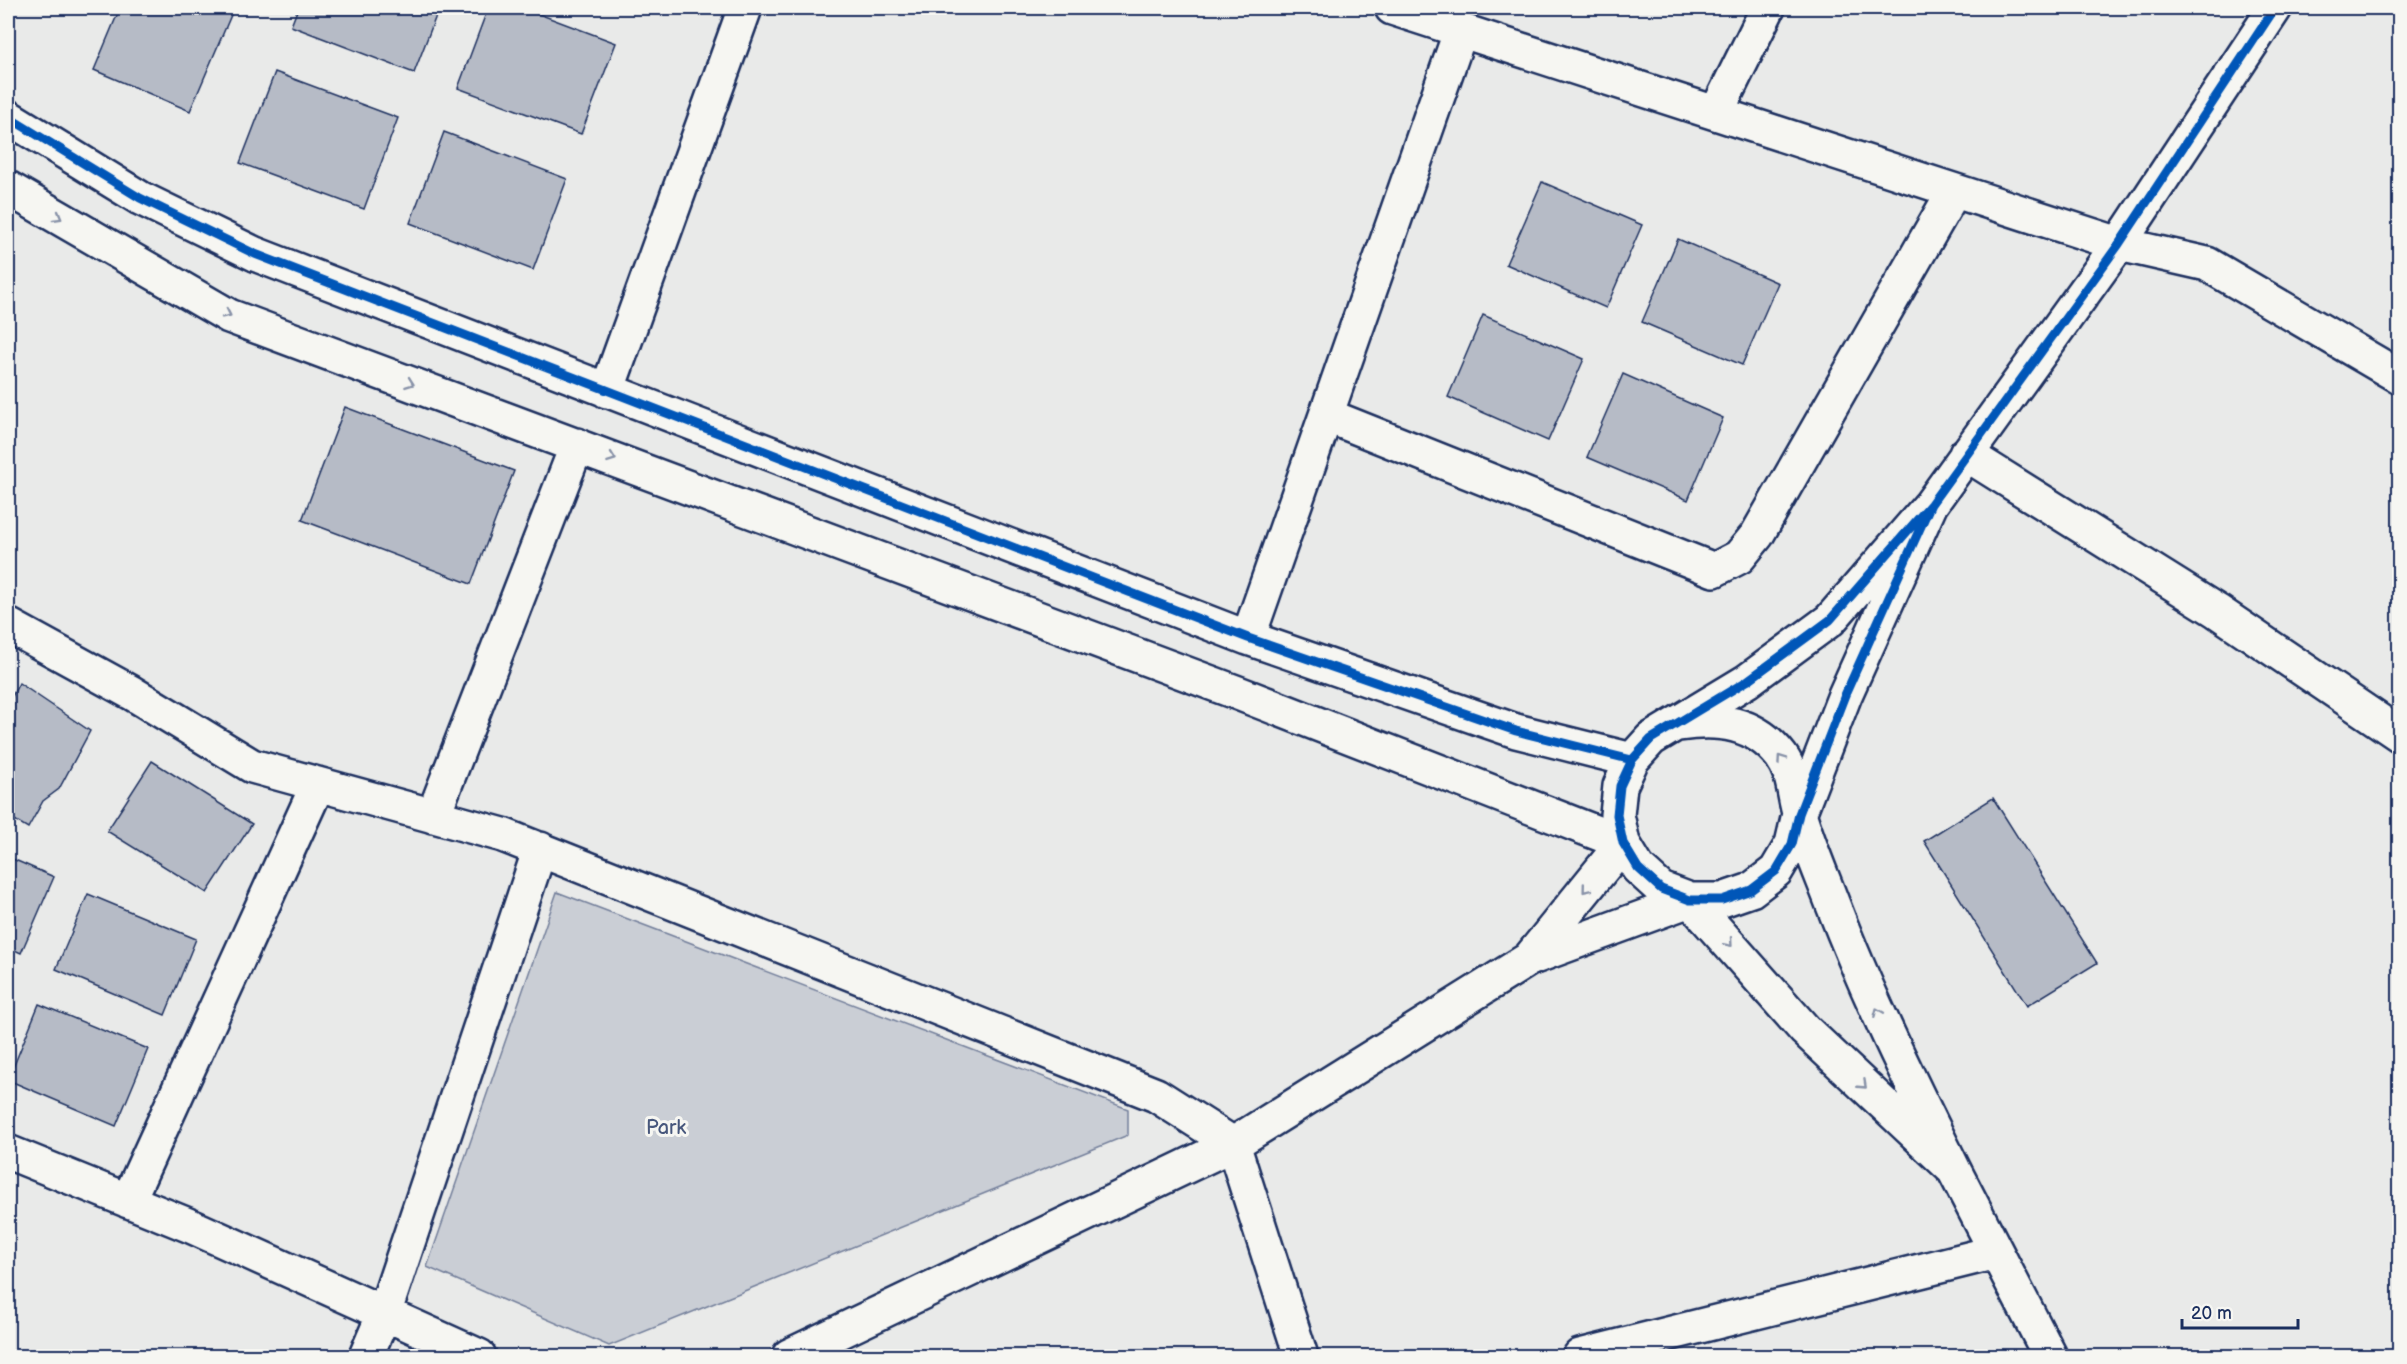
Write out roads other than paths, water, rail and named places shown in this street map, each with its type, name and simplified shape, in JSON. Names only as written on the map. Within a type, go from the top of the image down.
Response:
[{"type":"street","points":[[607,391],[745,8]]},
{"type":"street","points":[[1392,8],[2119,244],[2207,264],[2400,377]]},
{"type":"street","points":[[1716,113],[1768,8]]},
{"type":"street","points":[[1954,1170],[1805,1030],[1690,900],[1661,888],[1638,868],[1623,843],[1617,815],[1620,786],[1632,760],[1651,739],[1747,681],[1830,620],[1931,504],[2119,244],[2275,8]]},
{"type":"street","points":[[1248,638],[1461,30]]},
{"type":"street","points":[[8,117],[140,198],[255,254],[1248,638],[1516,731],[1632,760]]},
{"type":"street","points":[[8,188],[229,316],[1238,693],[1623,843]]},
{"type":"street","points":[[1326,415],[1714,570],[1739,557],[1757,536],[1954,191]]},
{"type":"street","points":[[433,816],[577,445]]},
{"type":"street","points":[[1966,454],[2217,611],[2400,735]]},
{"type":"street","points":[[803,1354],[1233,1144],[1529,959],[1690,900],[1722,900],[1751,890],[1776,871],[1792,844],[1798,814],[1845,695],[1931,504]]},
{"type":"street","points":[[8,625],[132,693],[252,766],[503,835],[1156,1095],[1233,1144],[1301,1356]]},
{"type":"street","points":[[1677,725],[1706,720],[1734,724],[1760,736],[1781,757],[1794,782],[1798,814],[1840,922],[1889,1037],[1954,1170],[2050,1356]]},
{"type":"street","points":[[128,1201],[318,784]]},
{"type":"street","points":[[1529,959],[1623,843]]},
{"type":"street","points":[[366,1356],[384,1314],[540,849]]},
{"type":"street","points":[[8,1152],[128,1201],[479,1356]]},
{"type":"street","points":[[1580,1356],[1996,1252]]},
{"type":"park label","name":"Park","points":[[666,1128]]}]
